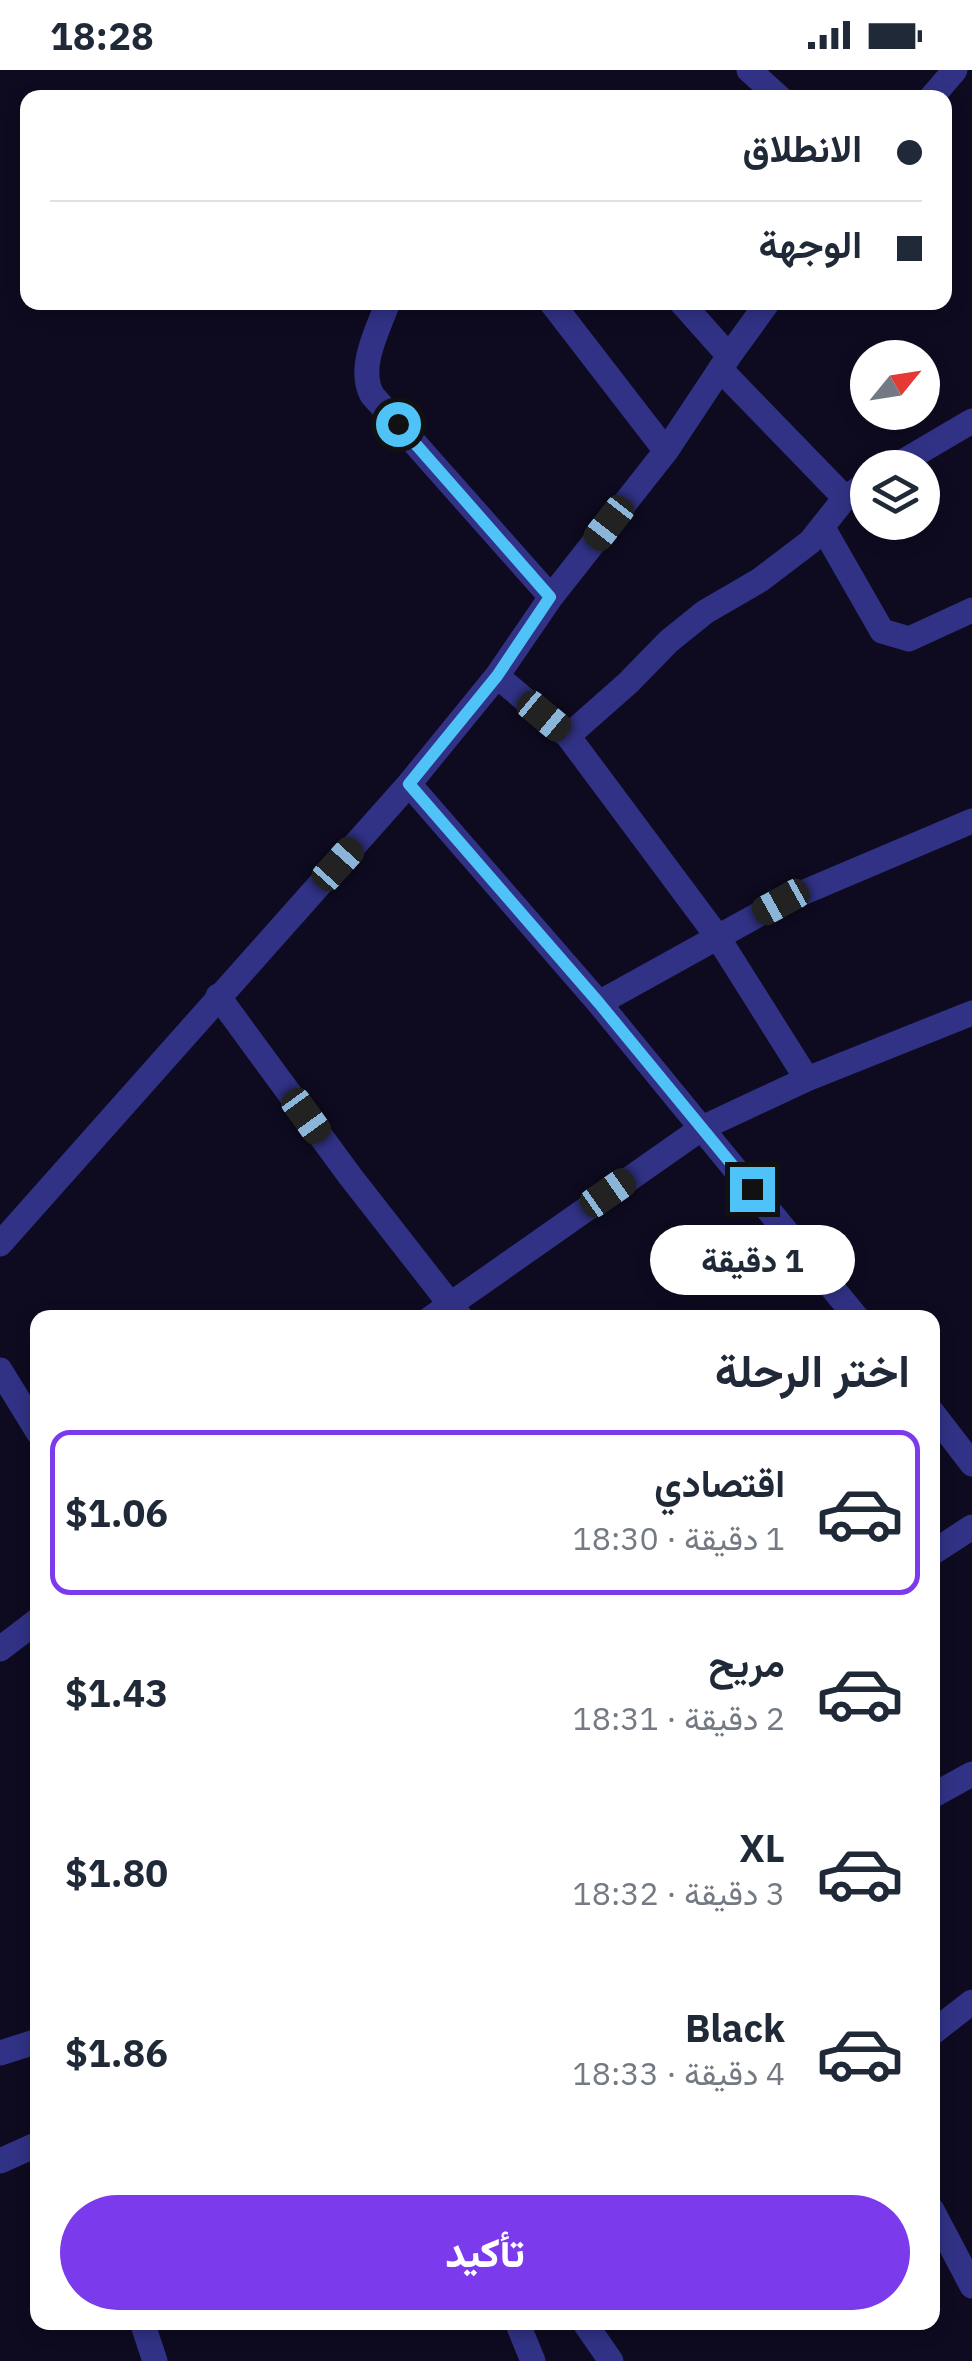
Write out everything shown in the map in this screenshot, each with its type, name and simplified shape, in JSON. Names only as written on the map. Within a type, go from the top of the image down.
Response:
[{"type":"street","points":[[749,70],[771,90]]},
{"type":"street","points":[[938,90],[955,70]]},
{"type":"street","points":[[385,310],[371,349],[366,383],[372,395],[550,597]]},
{"type":"street","points":[[558,310],[666,451]]},
{"type":"street","points":[[687,310],[724,362],[845,498]]},
{"type":"street","points":[[0,1244],[409,784],[497,676],[550,597],[666,451],[762,310]]},
{"type":"street","points":[[923,450],[972,421]]},
{"type":"street","points":[[568,736],[669,641],[705,612],[760,580],[823,528],[850,495]]},
{"type":"street","points":[[823,528],[882,631],[909,639],[972,610]]},
{"type":"street","points":[[497,676],[568,736],[718,936],[807,1079]]},
{"type":"street","points":[[409,784],[599,1003],[850,1310]]},
{"type":"street","points":[[599,1003],[781,902],[972,820]]},
{"type":"street","points":[[218,996],[447,1310]]},
{"type":"street","points":[[451,1310],[702,1128],[807,1079],[972,1013]]},
{"type":"street","points":[[0,1370],[30,1419]]},
{"type":"street","points":[[940,1422],[972,1464]]},
{"type":"street","points":[[940,1547],[972,1527]]},
{"type":"street","points":[[0,1649],[30,1626]]},
{"type":"street","points":[[940,1792],[972,1774]]},
{"type":"street","points":[[940,2027],[972,2002]]},
{"type":"street","points":[[0,2053],[30,2044]]},
{"type":"street","points":[[0,2161],[30,2148]]},
{"type":"street","points":[[940,2225],[972,2286]]},
{"type":"street","points":[[145,2330],[155,2361]]},
{"type":"street","points":[[520,2330],[532,2361]]},
{"type":"street","points":[[590,2330],[612,2361]]},
{"type":"route","points":[[398,424],[550,597],[497,676],[409,784],[599,1003],[752,1189]]}]
